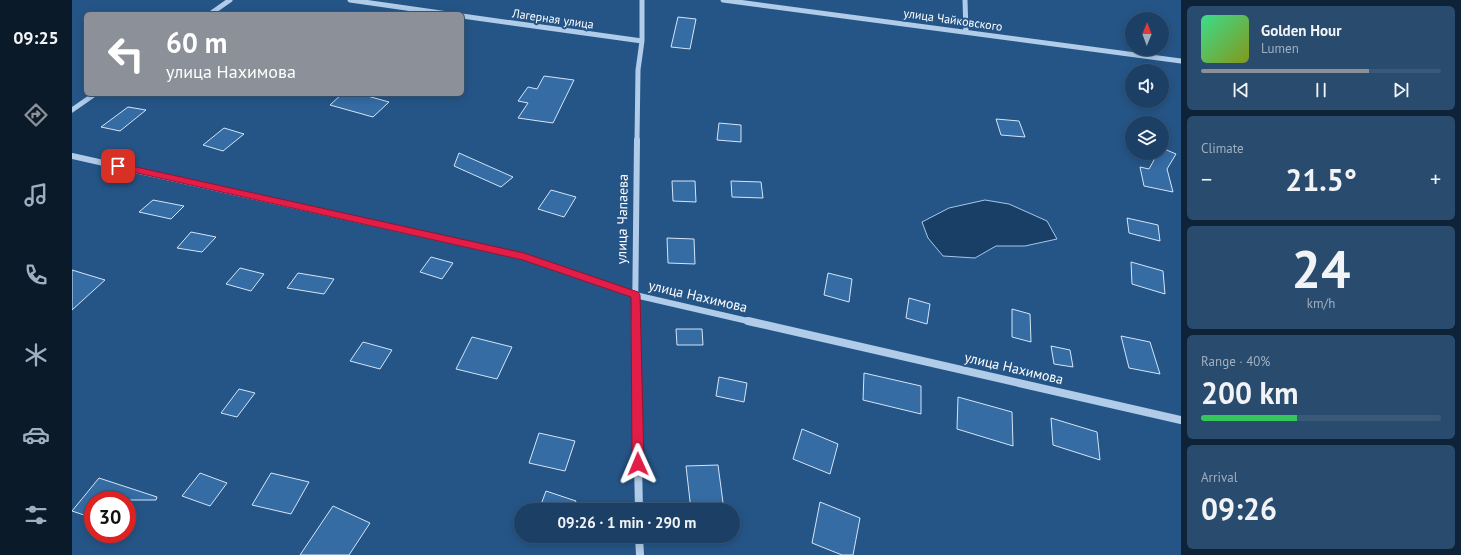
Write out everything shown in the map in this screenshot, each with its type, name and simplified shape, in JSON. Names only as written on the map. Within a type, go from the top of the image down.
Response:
[{"type":"street","points":[[213,12],[230,0]]},
{"type":"street","points":[[350,0],[434,12]]},
{"type":"street","name":"улица Чапаева","points":[[639,503],[635,295],[638,70],[642,41],[642,0]]},
{"type":"street","name":"улица Чайковского","points":[[723,0],[1181,61]]},
{"type":"street","points":[[965,0],[966,32]]},
{"type":"street","name":"Лагерная улица","points":[[464,16],[642,41]]},
{"type":"street","points":[[72,110],[91,96]]},
{"type":"street","name":"улица Нахимова","points":[[72,156],[524,257],[635,295],[1181,420]]},
{"type":"street","points":[[639,543],[640,555]]},
{"type":"water","points":[[985,200],[1009,204],[1047,221],[1057,239],[1025,246],[996,246],[975,258],[943,256],[928,238],[922,222],[949,208]]},
{"type":"building","points":[[678,17],[696,19],[690,49],[671,47]]},
{"type":"building","points":[[544,76],[574,80],[553,123],[518,118],[528,103],[518,101],[528,87],[537,89]]},
{"type":"building","points":[[340,96],[367,96],[389,102],[373,117],[330,105]]},
{"type":"building","points":[[128,107],[146,110],[120,131],[101,127]]},
{"type":"building","points":[[996,119],[1019,121],[1025,137],[1001,135]]},
{"type":"building","points":[[719,123],[741,125],[741,142],[717,140]]},
{"type":"building","points":[[224,128],[244,134],[223,151],[203,145]]},
{"type":"building","points":[[1169,151],[1176,154],[1167,169],[1173,192],[1144,186],[1140,167],[1149,169],[1154,160],[1169,160]]},
{"type":"building","points":[[459,153],[513,177],[501,187],[454,166]]},
{"type":"building","points":[[672,181],[695,181],[696,202],[673,201]]},
{"type":"building","points":[[731,181],[761,182],[763,198],[732,197]]},
{"type":"building","points":[[551,190],[576,197],[564,217],[538,209]]},
{"type":"building","points":[[153,200],[184,206],[171,219],[139,212]]},
{"type":"building","points":[[1127,218],[1158,225],[1160,241],[1129,233]]},
{"type":"building","points":[[191,232],[216,237],[202,252],[177,248]]},
{"type":"building","points":[[667,238],[694,239],[695,264],[668,263]]},
{"type":"building","points":[[431,257],[453,263],[442,279],[420,272]]},
{"type":"building","points":[[1131,262],[1163,271],[1165,294],[1132,284]]},
{"type":"building","points":[[240,268],[264,274],[251,291],[226,284]]},
{"type":"building","points":[[72,270],[105,280],[72,310]]},
{"type":"building","points":[[298,273],[334,279],[324,294],[287,288]]},
{"type":"building","points":[[828,273],[852,279],[849,302],[824,295]]},
{"type":"building","points":[[909,298],[930,304],[927,324],[906,318]]},
{"type":"building","points":[[1012,309],[1030,314],[1031,342],[1012,337]]},
{"type":"building","points":[[676,329],[702,329],[703,345],[677,345]]},
{"type":"building","points":[[1121,336],[1150,342],[1160,374],[1129,368]]},
{"type":"building","points":[[472,337],[512,347],[497,379],[456,369]]},
{"type":"building","points":[[363,342],[392,350],[380,369],[350,361]]},
{"type":"building","points":[[1051,346],[1070,350],[1073,367],[1054,364]]},
{"type":"building","points":[[864,373],[921,386],[921,414],[863,400]]},
{"type":"building","points":[[719,377],[747,383],[744,402],[716,396]]},
{"type":"building","points":[[239,389],[255,393],[237,417],[221,413]]},
{"type":"building","points":[[958,397],[1012,412],[1013,446],[957,429]]},
{"type":"building","points":[[1051,418],[1097,432],[1100,460],[1053,445]]},
{"type":"building","points":[[802,429],[838,444],[830,474],[793,459]]},
{"type":"building","points":[[539,433],[575,441],[565,471],[529,463]]},
{"type":"building","points":[[718,465],[723,503],[690,503],[686,466]]},
{"type":"building","points":[[200,473],[227,483],[210,506],[182,496]]},
{"type":"building","points":[[271,473],[309,482],[291,514],[252,505]]},
{"type":"building","points":[[99,478],[157,497],[156,500],[136,500],[136,491],[88,491]]},
{"type":"building","points":[[546,491],[576,501],[575,503],[542,503]]},
{"type":"building","points":[[84,496],[84,515],[72,511]]},
{"type":"building","points":[[820,502],[860,518],[853,555],[842,555],[812,543]]},
{"type":"building","points":[[333,506],[370,523],[349,555],[300,555]]},
{"type":"route","points":[[118,166],[524,257],[635,295],[638,464]]}]
